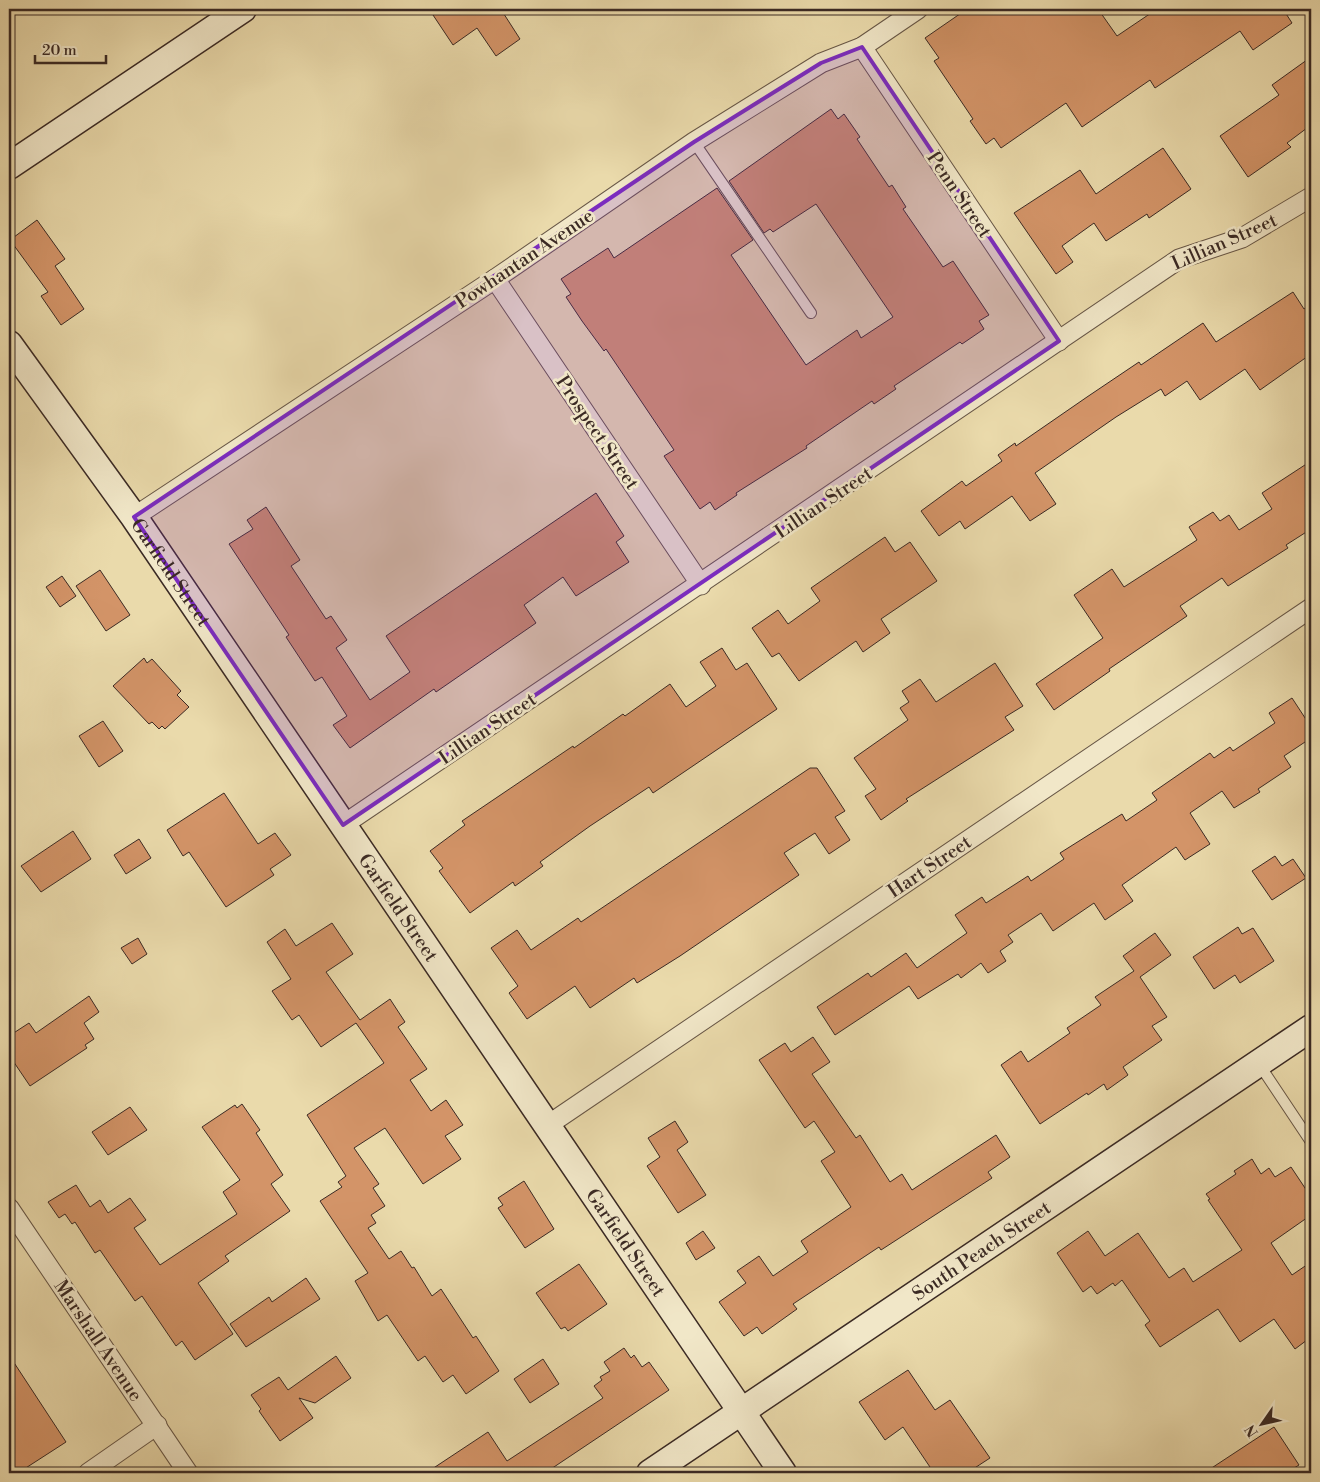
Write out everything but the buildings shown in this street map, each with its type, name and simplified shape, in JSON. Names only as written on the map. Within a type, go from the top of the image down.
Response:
[{"type":"main road","points":[[9,166],[243,9]]},
{"type":"main road","name":"Garfield Street","points":[[9,344],[134,517],[783,1473]]},
{"type":"main road","name":"South Peach Street","points":[[650,1473],[1311,1028]]},
{"type":"street","name":"Powhantan Avenue","points":[[134,517],[495,279],[694,142],[820,63],[862,47],[918,9]]},
{"type":"street","name":"Penn Street","points":[[862,47],[1059,341]]},
{"type":"street","name":"Lillian Street","points":[[343,825],[1179,259],[1242,238],[1311,197]]},
{"type":"street","name":"Prospect Street","points":[[495,279],[701,584]]},
{"type":"street","name":"Hart Street","points":[[548,1125],[1311,608]]},
{"type":"street","name":"Marshall Avenue","points":[[9,1208],[188,1473]]},
{"type":"street","points":[[88,1473],[157,1425]]},
{"type":"lane","points":[[694,142],[811,313]]},
{"type":"lane","points":[[1259,1064],[1311,1142]]},
{"type":"highlighted area","points":[[862,47],[1059,341],[343,825],[134,517],[694,142],[821,63]]}]
